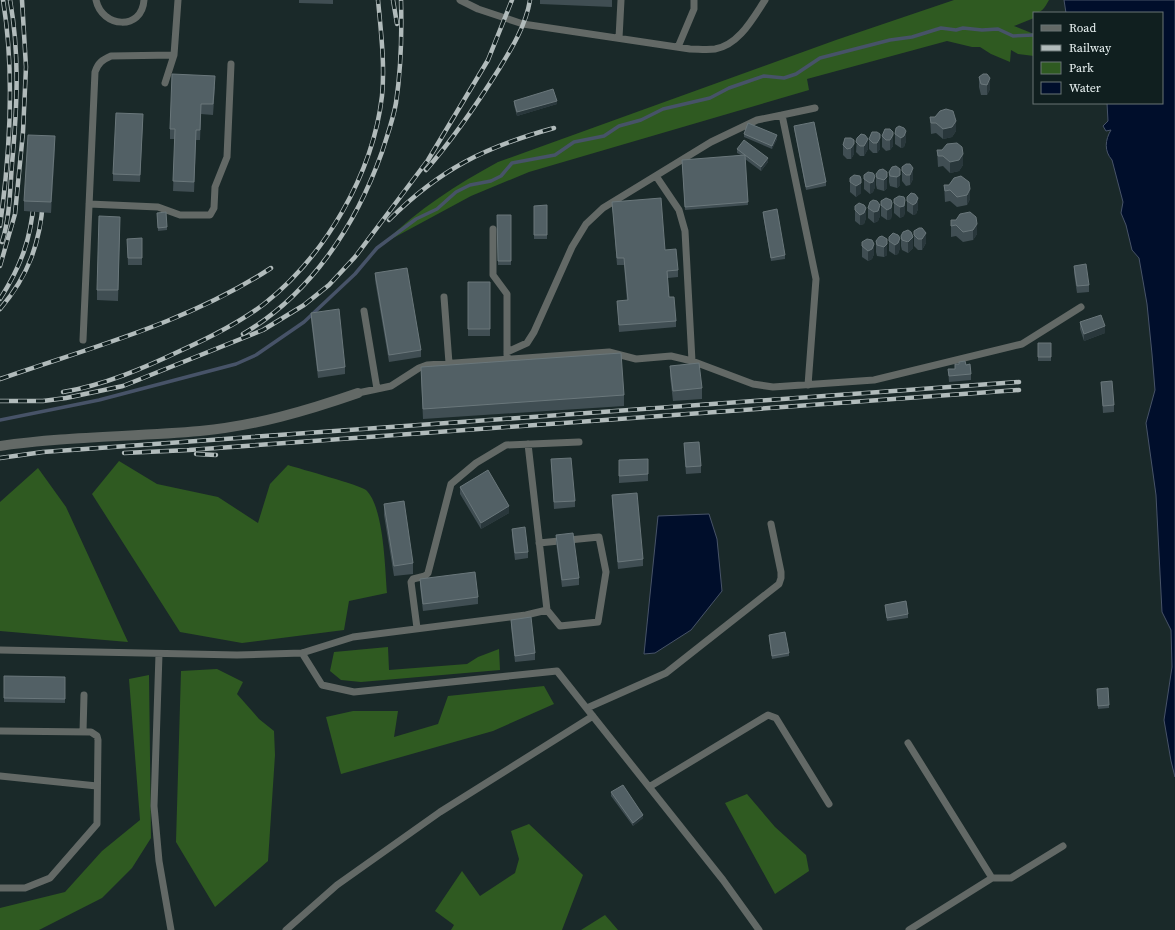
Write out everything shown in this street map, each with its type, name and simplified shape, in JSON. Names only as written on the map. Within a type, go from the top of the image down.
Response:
[{"type":"street","points":[[0,446],[51,439],[200,431],[227,428],[258,423],[299,413],[358,393]]},
{"type":"lane","points":[[96,0],[100,11],[109,20],[126,22],[131,21],[140,14],[143,10],[144,0]]},
{"type":"lane","points":[[165,83],[174,55],[178,0]]},
{"type":"lane","points":[[460,0],[473,7],[523,24],[690,49],[716,49],[732,42],[744,30],[765,0]]},
{"type":"lane","points":[[619,38],[621,0]]},
{"type":"lane","points":[[678,47],[694,9],[694,0]]},
{"type":"lane","points":[[83,340],[95,72],[98,64],[111,56],[174,55]]},
{"type":"lane","points":[[89,204],[158,207],[180,215],[210,215],[214,208],[215,187],[227,157],[231,64]]},
{"type":"lane","points":[[507,355],[527,343],[534,332],[572,247],[586,224],[604,208],[711,142],[750,123],[814,108]]},
{"type":"lane","points":[[782,115],[816,279],[808,385]]},
{"type":"lane","points":[[656,176],[683,219],[685,231],[692,361]]},
{"type":"lane","points":[[493,229],[493,275],[495,280],[505,290],[507,299],[507,355]]},
{"type":"lane","points":[[444,297],[449,363]]},
{"type":"lane","points":[[358,393],[391,386],[419,368],[449,363],[507,355],[609,352],[636,358],[671,356],[692,361],[753,384],[773,387],[874,380],[1022,344],[1081,307]]},
{"type":"lane","points":[[364,311],[377,389]]},
{"type":"lane","points":[[417,628],[411,582],[413,579],[425,576],[428,572],[451,484],[476,464],[497,450],[506,446],[579,442]]},
{"type":"lane","points":[[528,444],[539,543],[547,610],[560,626],[598,622],[606,572],[599,537],[539,543]]},
{"type":"lane","points":[[587,708],[666,673],[779,584],[781,572],[771,524]]},
{"type":"lane","points":[[0,650],[237,655],[302,653],[353,637],[526,615],[547,610]]},
{"type":"lane","points":[[302,653],[322,685],[354,692],[557,671],[723,880],[759,930]]},
{"type":"lane","points":[[159,654],[154,806],[159,861],[171,930]]},
{"type":"lane","points":[[83,732],[84,695]]},
{"type":"lane","points":[[649,787],[768,715],[776,718],[829,804]]},
{"type":"lane","points":[[286,930],[336,885],[440,812],[593,716]]},
{"type":"lane","points":[[0,731],[83,732],[95,733],[98,736],[97,824],[50,878],[26,888],[0,888]]},
{"type":"lane","points":[[908,743],[992,878]]},
{"type":"lane","points":[[0,776],[97,786]]},
{"type":"lane","points":[[909,930],[992,878],[1011,878],[1063,846]]},
{"type":"green space","points":[[954,0],[1049,0],[1041,11],[1033,12],[1033,18],[1014,26],[1033,34],[1033,56],[1018,54],[1011,50],[1010,62],[991,54],[980,47],[972,47],[947,41],[807,79],[809,90],[529,172],[471,196],[384,243],[410,219],[438,198],[498,162],[836,40]]},
{"type":"green space","points":[[119,461],[157,484],[218,497],[258,523],[270,484],[288,465],[342,481],[366,490],[372,498],[377,510],[380,524],[387,593],[349,601],[344,630],[242,643],[180,632],[92,494]]},
{"type":"green space","points":[[38,468],[66,507],[128,642],[0,631],[0,502]]},
{"type":"green space","points":[[388,647],[389,670],[467,664],[478,657],[499,649],[500,670],[361,682],[341,680],[330,671],[334,652]]},
{"type":"green space","points":[[217,669],[243,682],[237,694],[259,719],[274,731],[275,755],[268,861],[215,907],[176,842],[181,671]]},
{"type":"green space","points":[[149,675],[151,838],[132,868],[102,898],[39,930],[0,930],[0,908],[65,892],[102,851],[140,820],[129,679]]},
{"type":"green space","points":[[544,686],[554,704],[493,731],[341,774],[326,717],[353,711],[398,711],[394,737],[438,724],[448,696]]},
{"type":"green space","points":[[747,794],[775,827],[806,855],[809,871],[775,894],[725,803]]},
{"type":"green space","points":[[529,824],[583,875],[562,930],[451,930],[454,925],[435,911],[462,871],[480,896],[515,873],[519,859],[511,831]]},
{"type":"green space","points":[[605,915],[618,930],[581,930]]},
{"type":"water","points":[[1064,0],[1175,0],[1175,777],[1164,720],[1172,667],[1171,630],[1162,612],[1156,495],[1146,423],[1155,390],[1147,304],[1139,258],[1132,250],[1126,225],[1121,213],[1123,202],[1112,160],[1109,157],[1106,145],[1111,130],[1106,131],[1103,126],[1108,121],[1107,104],[1163,104],[1163,12],[1066,12]]},
{"type":"water","points":[[709,514],[717,539],[722,591],[691,630],[655,653],[644,654],[658,516]]},
{"type":"building","points":[[172,74],[215,76],[213,104],[201,104],[200,130],[196,130],[194,182],[173,181],[175,129],[170,129]]},
{"type":"building","points":[[983,74],[987,74],[990,78],[987,85],[981,84],[979,77]]},
{"type":"building","points":[[553,89],[557,101],[517,112],[514,101]]},
{"type":"building","points":[[946,109],[953,111],[956,121],[952,127],[943,129],[936,123],[931,123],[930,117],[935,117],[940,111]]},
{"type":"building","points":[[116,113],[143,114],[140,175],[113,174]]},
{"type":"building","points":[[814,122],[826,182],[806,187],[794,126]]},
{"type":"building","points":[[748,123],[777,135],[772,146],[744,134]]},
{"type":"building","points":[[899,126],[904,128],[906,131],[904,136],[901,138],[895,134],[896,128]]},
{"type":"building","points":[[885,129],[890,129],[893,132],[890,140],[886,140],[882,136]]},
{"type":"building","points":[[872,132],[877,132],[880,134],[880,138],[877,143],[873,143],[869,139]]},
{"type":"building","points":[[861,134],[865,135],[868,139],[864,146],[860,146],[856,142],[857,138]]},
{"type":"building","points":[[28,135],[55,136],[51,202],[24,201]]},
{"type":"building","points":[[845,138],[851,138],[854,140],[854,144],[851,148],[847,149],[843,145]]},
{"type":"building","points":[[744,140],[768,158],[761,167],[737,149]]},
{"type":"building","points":[[957,143],[962,147],[963,154],[959,160],[950,162],[943,156],[938,156],[937,150],[942,150],[947,144]]},
{"type":"building","points":[[745,155],[748,202],[685,207],[682,160]]},
{"type":"building","points":[[906,164],[910,164],[913,168],[910,175],[906,175],[902,171],[902,167]]},
{"type":"building","points":[[896,166],[900,169],[900,175],[897,177],[890,176],[889,172],[892,167]]},
{"type":"building","points":[[883,169],[887,172],[887,177],[884,180],[877,178],[876,174],[879,170]]},
{"type":"building","points":[[868,172],[873,173],[875,176],[873,182],[870,183],[864,179],[864,175]]},
{"type":"building","points":[[854,175],[860,176],[861,179],[861,183],[856,186],[850,182],[850,178]]},
{"type":"building","points":[[961,176],[969,182],[970,189],[967,195],[957,197],[950,190],[945,191],[944,185],[949,185],[954,178]]},
{"type":"building","points":[[911,193],[915,194],[918,198],[916,203],[913,205],[907,201],[907,197]]},
{"type":"building","points":[[899,196],[904,197],[904,206],[900,207],[894,203],[894,199]]},
{"type":"building","points":[[661,198],[665,250],[676,249],[678,270],[667,271],[669,297],[674,297],[676,321],[619,325],[617,301],[628,300],[624,258],[617,258],[612,202]]},
{"type":"building","points":[[886,198],[891,200],[892,203],[891,208],[887,210],[881,205],[881,201]]},
{"type":"building","points":[[873,200],[877,201],[880,205],[878,211],[874,212],[868,208],[870,202]]},
{"type":"building","points":[[859,203],[864,205],[866,208],[864,213],[860,215],[855,210],[855,206]]},
{"type":"building","points":[[547,205],[547,235],[534,235],[534,206]]},
{"type":"building","points":[[777,209],[785,255],[771,258],[763,212]]},
{"type":"building","points":[[166,212],[167,227],[158,228],[157,213]]},
{"type":"building","points":[[970,212],[976,217],[977,224],[973,230],[963,232],[956,225],[951,226],[951,220],[956,220],[960,214]]},
{"type":"building","points":[[497,215],[511,215],[511,261],[498,261]]},
{"type":"building","points":[[99,216],[120,217],[118,290],[97,290]]},
{"type":"building","points":[[922,228],[926,233],[922,239],[918,239],[914,235],[914,231]]},
{"type":"building","points":[[908,230],[911,232],[913,237],[908,242],[902,240],[901,236],[903,232]]},
{"type":"building","points":[[893,233],[898,235],[900,238],[898,243],[895,245],[889,241],[889,237]]},
{"type":"building","points":[[882,236],[887,239],[887,244],[884,247],[877,245],[876,241]]},
{"type":"building","points":[[142,238],[142,258],[128,258],[127,239]]},
{"type":"building","points":[[867,239],[872,240],[874,244],[872,249],[868,251],[862,246],[862,242]]},
{"type":"building","points":[[1086,264],[1089,285],[1077,286],[1074,266]]},
{"type":"building","points":[[407,268],[421,350],[389,355],[375,273]]},
{"type":"building","points":[[468,282],[490,282],[490,329],[468,329]]},
{"type":"building","points":[[339,309],[345,367],[318,371],[311,313]]},
{"type":"building","points":[[1101,315],[1105,326],[1084,334],[1080,322]]},
{"type":"building","points":[[1038,343],[1051,343],[1051,357],[1038,357]]},
{"type":"building","points":[[621,353],[624,395],[423,409],[421,367]]},
{"type":"building","points":[[965,361],[966,365],[970,364],[971,374],[949,376],[948,369],[955,369],[955,364]]},
{"type":"building","points":[[699,363],[702,388],[673,391],[670,366]]},
{"type":"building","points":[[1112,381],[1114,405],[1103,406],[1101,382]]},
{"type":"building","points":[[699,442],[701,466],[686,467],[684,443]]},
{"type":"building","points":[[571,458],[575,501],[554,502],[551,459]]},
{"type":"building","points":[[648,459],[648,474],[619,476],[619,460]]},
{"type":"building","points":[[488,470],[509,506],[481,523],[460,487]]},
{"type":"building","points":[[637,493],[643,559],[618,562],[612,495]]},
{"type":"building","points":[[404,501],[413,563],[394,566],[384,504]]},
{"type":"building","points":[[525,527],[528,552],[515,553],[512,529]]},
{"type":"building","points":[[573,533],[579,578],[562,580],[556,535]]},
{"type":"building","points":[[475,572],[478,597],[423,604],[420,579]]},
{"type":"building","points":[[906,601],[908,614],[887,618],[885,605]]},
{"type":"building","points":[[531,617],[535,653],[515,656],[511,620]]},
{"type":"building","points":[[785,632],[789,653],[772,656],[769,635]]},
{"type":"building","points":[[4,676],[65,677],[65,699],[4,698]]},
{"type":"building","points":[[1108,688],[1109,705],[1098,706],[1097,689]]},
{"type":"building","points":[[623,785],[643,815],[633,823],[611,792]]},
{"type":"waterway","points":[[0,420],[99,400],[236,364],[256,355],[304,322],[355,274],[377,248],[416,219],[437,209],[456,192],[470,185],[491,181],[501,176],[512,163],[555,155],[574,142],[604,136],[619,126],[641,120],[663,109],[710,98],[729,88],[764,76],[784,78],[796,74],[820,58],[890,40],[912,37],[941,28],[956,30],[963,28],[982,30],[998,29],[1013,36],[1033,35]]},
{"type":"railway","points":[[0,226],[9,142],[10,113],[9,56],[3,0]]},
{"type":"railway","points":[[2,242],[7,223],[9,203],[17,82],[15,41],[10,0]]},
{"type":"railway","points":[[0,266],[15,214],[23,132],[26,67],[22,0]]},
{"type":"railway","points":[[63,392],[94,385],[124,375],[204,340],[245,317],[264,304],[307,262],[326,238],[357,183],[368,155],[377,125],[382,96],[383,72],[378,0]]},
{"type":"railway","points":[[393,0],[397,24]]},
{"type":"railway","points":[[243,334],[267,318],[290,299],[310,278],[345,231],[359,206],[382,152],[395,109],[400,64],[401,0]]},
{"type":"railway","points":[[0,401],[43,401],[66,398],[123,386],[263,330],[304,305],[329,285],[355,257],[428,160],[488,60],[512,0]]},
{"type":"railway","points":[[426,170],[464,121],[504,61],[522,27],[530,0]]},
{"type":"railway","points":[[389,220],[408,202],[445,173],[506,143],[554,128]]},
{"type":"railway","points":[[0,299],[14,275],[24,252],[33,214],[34,200]]},
{"type":"railway","points":[[0,309],[10,297],[31,259],[39,231],[43,201]]},
{"type":"railway","points":[[0,379],[139,332],[207,304],[240,287],[271,268]]},
{"type":"railway","points":[[0,458],[43,452],[1019,382]]},
{"type":"railway","points":[[124,453],[189,450],[1019,390]]},
{"type":"railway","points":[[196,454],[216,455]]}]
